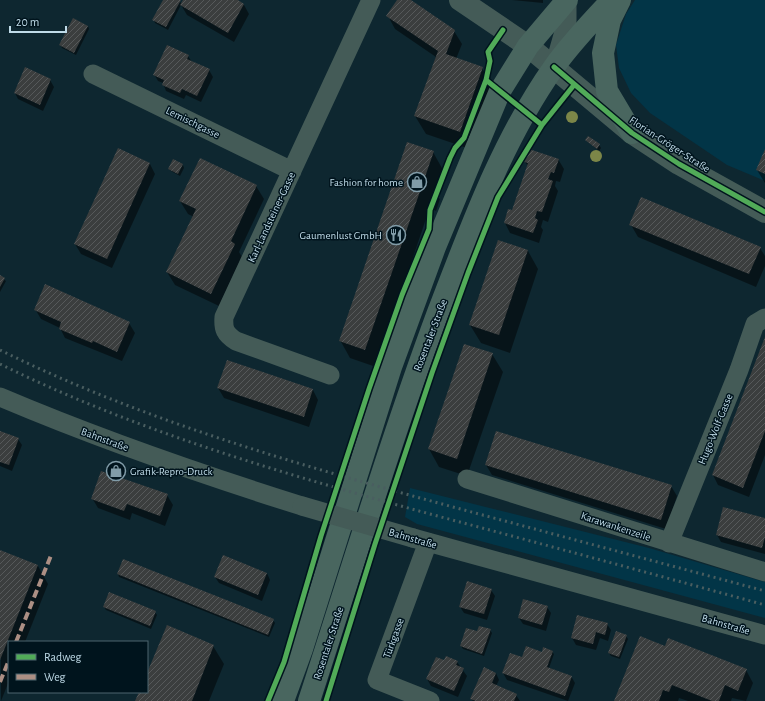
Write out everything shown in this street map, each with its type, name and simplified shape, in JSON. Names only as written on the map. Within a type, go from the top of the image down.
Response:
[{"type":"main road","name":"Rosentaler Straße","points":[[309,701],[412,382],[463,248],[502,157],[525,112],[561,73],[568,50],[612,0]]},
{"type":"main road","points":[[620,0],[610,20],[603,53],[607,91],[632,133]]},
{"type":"main road","points":[[284,701],[302,649],[391,366],[435,247],[500,91],[528,46],[567,5]]},
{"type":"street","name":"Karl-Landsteiner-Gasse","points":[[330,375],[236,341],[228,335],[223,328],[224,317],[371,0]]},
{"type":"street","name":"Florian-Gröger-Straße","points":[[460,0],[528,46],[632,133],[679,164],[765,212]]},
{"type":"street","points":[[567,5],[568,50]]},
{"type":"street","points":[[561,73],[567,5]]},
{"type":"street","name":"Lemischgasse","points":[[93,74],[292,171]]},
{"type":"street","name":"Hugo-Wolf-Gasse","points":[[669,543],[739,370],[755,324],[765,318]]},
{"type":"street","name":"Bahnstraße","points":[[0,397],[63,424],[154,457],[302,506],[765,635]]},
{"type":"street","name":"Karawankenzeile","points":[[467,479],[765,572]]},
{"type":"street","name":"Türkgasse","points":[[421,540],[377,680],[430,701]]},
{"type":"shaded area","points":[[635,0],[765,0],[765,181],[727,165],[650,113],[631,93],[619,68],[616,45],[626,14]]},
{"type":"shaded area","points":[[410,488],[649,548],[765,582],[765,618],[417,524],[405,517]]},
{"type":"building","points":[[163,0],[181,0],[166,27],[152,20]]},
{"type":"building","points":[[183,0],[238,0],[244,4],[228,33],[180,5]]},
{"type":"building","points":[[397,0],[411,0],[455,30],[446,54],[483,67],[460,132],[414,116],[438,51],[386,16]]},
{"type":"building","points":[[73,18],[88,26],[74,53],[59,45]]},
{"type":"building","points":[[167,45],[189,55],[187,59],[210,69],[197,96],[182,89],[180,93],[162,85],[164,80],[153,75]]},
{"type":"building","points":[[25,67],[51,79],[40,105],[14,93]]},
{"type":"building","points":[[588,136],[600,144],[597,149],[585,140]]},
{"type":"building","points":[[407,142],[434,151],[365,350],[339,341]]},
{"type":"building","points":[[118,148],[150,163],[107,259],[74,244]]},
{"type":"building","points":[[529,149],[559,159],[554,173],[551,172],[548,179],[553,181],[542,212],[537,211],[535,218],[538,220],[533,233],[504,223],[508,209],[512,210],[528,163],[524,162]]},
{"type":"building","points":[[765,149],[765,174],[756,170]]},
{"type":"building","points":[[200,158],[257,185],[231,241],[235,244],[211,294],[166,272],[196,209],[179,201]]},
{"type":"building","points":[[173,159],[183,164],[178,174],[168,169]]},
{"type":"building","points":[[434,193],[439,195],[434,209],[429,207]]},
{"type":"building","points":[[641,197],[761,247],[749,274],[629,225]]},
{"type":"building","points":[[498,240],[528,250],[499,335],[469,325]]},
{"type":"building","points":[[0,275],[5,278],[0,287]]},
{"type":"building","points":[[45,284],[130,322],[117,352],[93,341],[92,343],[59,329],[61,322],[34,310]]},
{"type":"building","points":[[765,337],[765,431],[743,488],[712,475]]},
{"type":"building","points":[[464,344],[493,353],[457,459],[428,449]]},
{"type":"building","points":[[227,360],[313,389],[304,417],[217,388]]},
{"type":"building","points":[[0,431],[19,438],[9,465],[0,462]]},
{"type":"building","points":[[496,431],[672,485],[661,520],[485,465]]},
{"type":"building","points":[[101,471],[168,494],[160,516],[127,504],[124,511],[91,499]]},
{"type":"building","points":[[723,507],[765,518],[765,537],[762,548],[716,535]]},
{"type":"building","points":[[0,550],[38,565],[0,660]]},
{"type":"building","points":[[223,555],[267,573],[258,595],[214,577]]},
{"type":"building","points":[[123,559],[274,619],[268,635],[117,574]]},
{"type":"building","points":[[467,581],[492,589],[484,614],[459,607]]},
{"type":"building","points":[[109,592],[156,611],[150,626],[103,607]]},
{"type":"building","points":[[523,599],[548,606],[542,625],[518,618]]},
{"type":"building","points":[[577,615],[608,623],[605,635],[596,632],[593,644],[571,638]]},
{"type":"building","points":[[167,625],[214,645],[192,701],[135,701],[139,693],[148,693],[148,671]]},
{"type":"building","points":[[479,626],[491,629],[482,654],[460,646],[466,628],[477,631]]},
{"type":"building","points":[[616,631],[627,635],[619,657],[608,653]]},
{"type":"building","points":[[640,636],[665,646],[668,638],[747,669],[738,691],[725,685],[719,701],[712,701],[672,685],[669,692],[663,690],[659,701],[614,701]]},
{"type":"building","points":[[526,646],[542,652],[543,647],[553,651],[547,667],[572,676],[565,696],[502,673],[510,653],[522,657]]},
{"type":"building","points":[[446,656],[458,661],[456,665],[464,668],[454,691],[426,679],[436,657],[444,660]]},
{"type":"building","points":[[484,667],[496,673],[492,683],[517,694],[514,701],[476,701],[470,699]]},
{"type":"railway","points":[[0,350],[110,399],[166,420],[280,458],[453,507],[765,591]]},
{"type":"railway","points":[[0,364],[104,410],[157,430],[266,467],[375,499],[765,605]]},
{"type":"marked path","points":[[16,641],[52,553]]},
{"type":"marked path","points":[[0,682],[8,662]]},
{"type":"cycle path","points":[[268,701],[284,662],[321,536],[369,389],[402,295],[429,229],[430,210],[450,158],[455,148],[464,138],[486,80],[490,61],[488,52],[503,30]]},
{"type":"cycle path","points":[[554,67],[632,133],[679,164],[765,212]]},
{"type":"cycle path","points":[[486,80],[542,125]]},
{"type":"cycle path","points":[[326,701],[375,544],[432,373],[468,273],[498,197],[542,125],[574,85]]},
{"type":"place","name":"Fashion for home","points":[[417,182]]},
{"type":"place","name":"Gaumenlust GmbH","points":[[396,235]]},
{"type":"place","name":"Grafik-Repro-Druck","points":[[116,471]]}]
